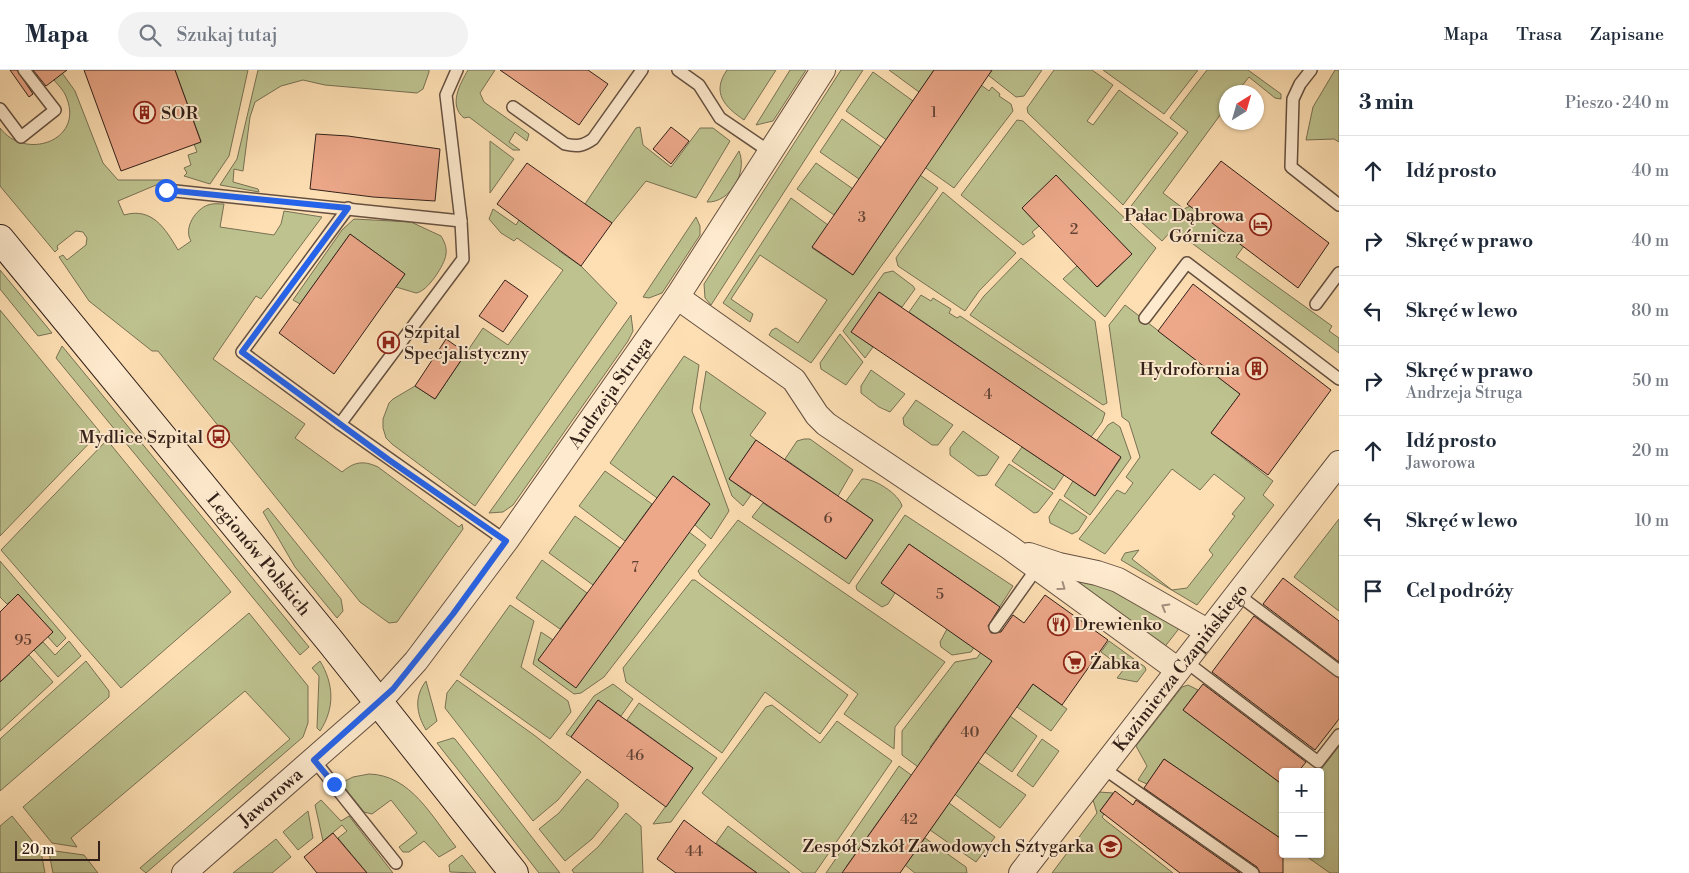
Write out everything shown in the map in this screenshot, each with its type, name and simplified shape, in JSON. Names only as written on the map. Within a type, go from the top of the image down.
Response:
[{"type":"street","name":"Andrzeja Struga","points":[[379,702],[431,642],[506,541],[676,297],[823,70]]},
{"type":"street","name":"Legionów Polskich","points":[[0,238],[379,702],[514,873]]},
{"type":"street","points":[[676,297],[794,380],[816,415],[826,424],[1181,665]]},
{"type":"street","name":"Kazimierza Czapińskiego","points":[[1021,873],[1339,463]]},
{"type":"street","points":[[1009,547],[1060,565],[1097,573],[1118,580],[1208,631]]},
{"type":"street","name":"Jaworowa","points":[[184,873],[379,702]]},
{"type":"lane","points":[[0,110],[20,137],[55,110],[24,70]]},
{"type":"lane","points":[[340,424],[462,259],[461,221],[446,95],[457,70]]},
{"type":"lane","points":[[512,107],[566,144],[584,145],[593,139],[642,70]]},
{"type":"lane","points":[[678,70],[699,85],[720,118],[770,152]]},
{"type":"lane","points":[[1311,70],[1300,84],[1293,99],[1291,167],[1339,205]]},
{"type":"lane","points":[[166,190],[461,221]]},
{"type":"lane","points":[[348,208],[242,352],[506,541]]},
{"type":"lane","points":[[1145,318],[1187,263],[1339,379]]},
{"type":"lane","points":[[1316,304],[1339,272]]},
{"type":"lane","points":[[995,627],[1037,568]]},
{"type":"lane","points":[[1237,594],[1339,671]]},
{"type":"lane","points":[[1181,665],[1318,762],[1339,735]]},
{"type":"lane","points":[[314,760],[396,863]]},
{"type":"lane","points":[[1103,768],[1253,873]]},
{"type":"green space","points":[[60,70],[75,91],[103,163],[118,180],[168,180],[118,201],[124,215],[142,214],[157,221],[178,250],[191,241],[189,230],[195,215],[203,207],[210,204],[224,204],[220,227],[274,235],[281,224],[284,211],[322,217],[261,299],[256,296],[213,359],[305,424],[295,438],[342,472],[359,463],[368,463],[378,467],[459,527],[462,524],[463,529],[397,622],[389,623],[360,602],[158,351],[152,351],[89,301],[59,257],[63,255],[67,260],[86,245],[87,238],[83,232],[76,231],[57,246],[58,249],[55,252],[0,186],[0,128],[11,138],[23,143],[36,144],[49,142],[67,126],[70,114],[67,99],[54,80]]},
{"type":"green space","points":[[175,70],[248,70],[229,156],[210,184],[184,176],[187,173],[184,168],[191,165],[188,155],[197,152],[194,144],[201,141]]},
{"type":"green space","points":[[258,70],[429,70],[429,72],[423,89],[417,93],[325,85],[303,80],[281,86],[255,102],[250,117],[243,171],[234,169],[233,182],[258,189],[259,192],[220,185],[237,159]]},
{"type":"green space","points":[[468,70],[495,70],[480,93],[484,102],[529,134],[527,141],[515,132],[509,142],[520,150],[513,150],[469,117],[464,118],[459,113],[456,101],[457,94]]},
{"type":"green space","points":[[727,70],[776,70],[744,120],[731,110],[722,99],[720,86]]},
{"type":"green space","points":[[790,70],[806,70],[773,121],[756,125]]},
{"type":"green space","points":[[841,70],[863,70],[711,305],[705,298],[704,284]]},
{"type":"green space","points":[[889,70],[934,70],[919,92]]},
{"type":"green space","points":[[992,70],[1042,70],[1024,96],[1016,97],[988,75]]},
{"type":"green space","points":[[1054,70],[1092,70],[1113,85],[1087,121],[1093,125],[1119,90],[1178,133],[1123,205],[1028,113],[1027,108]]},
{"type":"green space","points":[[1103,70],[1198,70],[1164,114]]},
{"type":"green space","points":[[1207,70],[1248,70],[1281,94],[1281,99],[1275,98],[1264,89],[1264,85],[1259,85],[1249,77],[1243,85],[1219,85],[1219,117],[1163,193],[1184,209],[1190,206],[1244,246],[1236,257],[1332,326],[1329,331],[1339,338],[1339,353],[1173,229],[1162,241],[1128,210],[1188,132],[1170,118]]},
{"type":"green space","points":[[1335,70],[1339,70],[1339,142],[1334,139],[1306,140],[1313,107]]},
{"type":"green space","points":[[873,72],[913,101],[981,85],[989,91],[992,87],[1000,94],[999,96],[1011,104],[1013,111],[954,188],[846,111]]},
{"type":"green space","points":[[842,119],[938,188],[811,363],[769,335],[776,328],[798,343],[827,300],[760,255],[731,299],[753,314],[750,322],[723,303],[791,198],[828,225],[812,248],[853,275],[913,186],[859,179],[820,152]]},
{"type":"green space","points":[[1017,120],[1023,121],[1156,248],[1105,317],[1063,279],[1077,266],[1098,287],[1132,254],[1056,176],[1022,208],[1039,226],[1032,232],[1035,236],[1023,245],[961,195]]},
{"type":"green space","points":[[640,127],[643,145],[671,167],[700,128],[713,128],[730,141],[696,198],[646,181],[612,223],[585,204],[636,128]]},
{"type":"green space","points":[[490,141],[514,159],[490,193]]},
{"type":"green space","points":[[739,151],[741,168],[735,185],[723,197],[707,202]]},
{"type":"green space","points":[[816,163],[853,189],[834,215],[797,189]]},
{"type":"green space","points":[[943,192],[1016,253],[979,291],[965,311],[898,266],[896,258]]},
{"type":"green space","points":[[493,209],[516,225],[519,220],[560,248],[559,251],[581,266],[617,303],[475,506],[392,444],[386,438],[383,419],[389,403],[415,386],[435,399],[483,328],[508,345],[563,270],[517,238],[514,241],[501,233],[489,219]]},
{"type":"green space","points":[[696,217],[700,226],[700,235],[662,293],[649,298],[643,297]]},
{"type":"green space","points":[[354,219],[411,222],[441,236],[446,251],[445,259],[439,271],[425,288],[416,293],[396,287],[405,274],[350,234],[300,304],[293,300],[342,230]]},
{"type":"green space","points":[[1021,258],[1095,321],[1107,403],[1103,405],[970,315],[984,296]]},
{"type":"green space","points":[[0,270],[52,333],[38,336],[0,289]]},
{"type":"green space","points":[[893,271],[915,289],[902,307],[879,292],[852,332],[873,347],[865,358],[843,331],[884,273]]},
{"type":"green space","points":[[921,295],[931,301],[933,298],[951,309],[949,313],[957,318],[960,316],[1105,413],[1102,422],[1091,437],[909,312]]},
{"type":"green space","points":[[1125,305],[1240,394],[1211,433],[1273,481],[1263,495],[1274,505],[1197,605],[1121,560],[1125,553],[1139,550],[1132,559],[1172,590],[1187,588],[1213,555],[1209,550],[1235,516],[1232,514],[1245,498],[1214,474],[1200,490],[1172,469],[1105,554],[1079,539],[1117,490],[1125,494],[1133,483],[1126,477],[1140,457],[1129,422],[1122,417],[1109,325]]},
{"type":"green space","points":[[0,310],[100,432],[0,536]]},
{"type":"green space","points":[[631,315],[633,331],[628,341],[513,505],[503,512],[489,513]]},
{"type":"green space","points":[[840,334],[863,362],[846,385],[821,369],[820,363]]},
{"type":"green space","points":[[62,346],[309,647],[300,655],[56,358]]},
{"type":"green space","points":[[684,356],[699,365],[692,411],[729,511],[711,539],[695,525],[710,504],[673,476],[657,498],[610,463]]},
{"type":"green space","points":[[871,370],[905,394],[890,412],[879,407],[861,393],[861,386]]},
{"type":"green space","points":[[706,371],[766,413],[750,435],[756,440],[729,479],[751,495],[743,506],[732,496],[700,408]]},
{"type":"green space","points":[[916,400],[953,425],[938,445],[932,445],[904,425],[903,418]]},
{"type":"green space","points":[[1113,422],[1120,427],[1131,458],[1090,515],[1064,496],[1073,481],[1095,496],[1121,458],[1097,440],[1108,425]]},
{"type":"green space","points":[[963,431],[999,457],[987,475],[978,476],[950,455],[950,448]]},
{"type":"green space","points":[[810,439],[853,470],[838,496],[785,459],[797,441]]},
{"type":"green space","points":[[107,440],[231,592],[121,688],[1,550]]},
{"type":"green space","points":[[1022,447],[1064,475],[1054,490],[1012,461]]},
{"type":"green space","points":[[1009,464],[1053,493],[1038,512],[1034,513],[995,485]]},
{"type":"green space","points":[[605,471],[652,504],[625,541],[579,506]]},
{"type":"green space","points":[[862,479],[873,481],[891,492],[900,501],[902,506],[849,584],[752,517],[763,503],[846,559],[873,520],[846,501]]},
{"type":"green space","points":[[1060,499],[1087,517],[1078,531],[1072,534],[1050,523],[1049,517]]},
{"type":"green space","points":[[268,508],[341,599],[343,611],[337,618],[295,567],[263,512]]},
{"type":"green space","points":[[905,515],[1013,586],[971,652],[952,655],[941,647],[940,642],[947,629],[968,644],[996,604],[909,544],[882,583],[895,593],[888,604],[882,607],[857,590],[856,586]]},
{"type":"green space","points":[[575,516],[620,548],[593,585],[549,553]]},
{"type":"green space","points":[[1339,519],[1339,611],[1294,577]]},
{"type":"green space","points":[[738,520],[945,662],[895,727],[894,749],[844,714],[858,694],[701,576],[698,571]]},
{"type":"green space","points":[[689,532],[706,545],[604,677],[581,693],[574,694],[533,664],[541,632],[553,640]]},
{"type":"green space","points":[[542,560],[587,593],[560,629],[516,598]]},
{"type":"green space","points":[[0,561],[66,638],[57,647],[48,637],[53,632],[19,595],[7,604],[0,597]]},
{"type":"green space","points":[[1060,574],[1098,581],[1181,626],[1163,649]]},
{"type":"green space","points":[[692,580],[695,580],[848,695],[820,734],[765,692],[722,753],[626,682],[623,668]]},
{"type":"green space","points":[[510,605],[534,621],[521,667],[568,701],[571,712],[550,739],[460,675]]},
{"type":"green space","points":[[249,613],[308,686],[308,723],[303,737],[146,873],[140,868],[290,739],[245,691],[71,838],[77,847],[52,843],[23,807]]},
{"type":"green space","points":[[997,628],[1013,638],[994,659],[930,747],[969,775],[978,762],[1026,795],[1000,828],[902,755],[902,731],[955,662],[977,658]]},
{"type":"green space","points":[[69,641],[81,656],[58,677],[34,650],[43,642],[55,655]]},
{"type":"green space","points":[[1109,641],[1145,667],[1146,670],[1137,682],[1117,678],[1124,669],[1101,652]]},
{"type":"green space","points":[[29,655],[53,682],[0,731],[0,682]]},
{"type":"green space","points":[[86,661],[109,691],[109,697],[0,791],[0,739]]},
{"type":"green space","points":[[320,661],[328,678],[331,696],[328,714],[320,731],[317,728],[319,676],[312,668]]},
{"type":"green space","points":[[457,680],[534,735],[581,772],[558,800],[533,821],[445,708],[447,693]]},
{"type":"green space","points":[[426,681],[437,721],[426,730],[418,711],[418,699]]},
{"type":"green space","points":[[613,684],[633,699],[621,716],[598,700],[571,737],[566,734],[594,696]]},
{"type":"green space","points":[[1033,684],[1067,709],[1051,731],[1017,707]]},
{"type":"green space","points":[[1188,685],[1198,690],[1183,710],[1279,782],[1279,837],[1164,759],[1147,784],[1138,780],[1147,766],[1136,746],[1182,687]]},
{"type":"green space","points":[[639,703],[717,758],[671,822],[653,824],[693,768],[627,720]]},
{"type":"green space","points":[[772,705],[820,743],[837,721],[892,761],[815,873],[803,873],[702,793],[766,707]]},
{"type":"green space","points":[[1010,716],[1037,736],[1012,772],[985,752]]},
{"type":"green space","points":[[453,738],[560,873],[539,873],[437,743]]},
{"type":"green space","points":[[1042,739],[1059,751],[1033,787],[1017,775]]},
{"type":"green space","points":[[1339,746],[1339,873],[1330,873],[1309,858],[1324,858],[1324,768],[1322,768]]},
{"type":"green space","points":[[899,766],[995,837],[976,862],[930,830],[946,807],[907,781],[846,867],[853,873],[826,873]]},
{"type":"green space","points":[[369,774],[384,776],[409,790],[429,811],[456,847],[439,857],[424,841],[409,852],[403,852],[399,847],[417,833],[391,800],[372,814],[364,812],[341,783],[353,777]]},
{"type":"green space","points":[[587,779],[618,803],[618,807],[592,839],[565,861],[539,829],[559,813]]},
{"type":"green space","name":"Zespół Szkół Zawodowych Sztygarka","points":[[1099,792],[1113,793],[1100,811],[1104,814],[1102,817],[1173,873],[1052,873],[1097,813],[1093,800]]},
{"type":"green space","points":[[321,800],[341,821],[349,816],[393,873],[367,873],[338,838],[347,831],[342,825],[323,841],[315,805]]},
{"type":"green space","points":[[308,811],[313,838],[298,850],[283,832]]},
{"type":"green space","points":[[626,813],[641,826],[643,873],[574,873],[572,870],[598,847]]},
{"type":"green space","points":[[12,816],[41,852],[45,873],[0,873],[0,826]]},
{"type":"green space","points":[[728,826],[790,873],[757,873],[716,843]]},
{"type":"green space","points":[[925,838],[966,867],[967,873],[915,873],[905,865]]},
{"type":"green space","points":[[276,839],[291,857],[272,873],[233,873]]},
{"type":"green space","points":[[55,851],[84,855],[98,873],[53,873],[49,853]]},
{"type":"green space","points":[[462,855],[476,873],[450,872],[449,865]]},
{"type":"building","points":[[10,70],[17,70],[33,94],[29,97]]},
{"type":"building","points":[[33,70],[67,70],[46,86]]},
{"type":"building","name":"SOR","points":[[84,70],[175,70],[201,142],[121,171]]},
{"type":"building","points":[[500,70],[588,70],[608,84],[579,125]]},
{"type":"building","points":[[934,70],[992,70],[853,275],[812,247]]},
{"type":"building","points":[[671,127],[689,141],[671,164],[653,149]]},
{"type":"building","points":[[316,134],[348,136],[440,149],[435,201],[373,197],[310,189]]},
{"type":"building","name":"Pałac Dąbrowa Górnicza","points":[[1221,161],[1329,243],[1298,288],[1187,204]]},
{"type":"building","points":[[527,163],[612,223],[581,266],[497,204]]},
{"type":"building","points":[[1056,175],[1132,254],[1097,287],[1022,208]]},
{"type":"building","points":[[350,234],[405,274],[334,374],[279,333]]},
{"type":"building","points":[[505,280],[528,296],[503,332],[479,316]]},
{"type":"building","name":"Hydrofornia","points":[[1193,284],[1331,390],[1268,475],[1211,433],[1240,394],[1158,331]]},
{"type":"building","points":[[879,292],[1121,457],[1095,496],[851,332]]},
{"type":"building","points":[[446,339],[466,353],[435,399],[415,386]]},
{"type":"building","points":[[756,440],[873,520],[846,559],[729,479]]},
{"type":"building","points":[[673,476],[710,504],[576,688],[538,660]]},
{"type":"building","points":[[909,544],[1000,607],[988,626],[991,633],[1001,632],[1013,615],[1024,623],[1045,595],[1108,640],[1062,705],[1033,684],[900,873],[842,873],[992,661],[881,583]]},
{"type":"building","points":[[1283,578],[1339,621],[1339,662],[1263,604]]},
{"type":"building","points":[[18,594],[53,632],[0,682],[0,612]]},
{"type":"building","points":[[1254,616],[1339,678],[1339,719],[1315,750],[1212,672]]},
{"type":"building","points":[[1203,684],[1306,762],[1301,768],[1279,768],[1279,782],[1183,710]]},
{"type":"building","points":[[598,700],[693,768],[666,807],[571,737]]},
{"type":"building","points":[[1164,759],[1279,837],[1279,858],[1283,858],[1283,873],[1260,873],[1257,867],[1144,788]]},
{"type":"building","points":[[1115,791],[1133,805],[1136,800],[1240,873],[1180,873],[1100,811]]},
{"type":"building","points":[[684,820],[757,873],[676,873],[657,859]]},
{"type":"building","points":[[333,833],[367,873],[317,873],[304,857]]},
{"type":"place","name":"SOR","points":[[145,113]]},
{"type":"place","name":"Pałac Dąbrowa Górnicza","points":[[1260,225]]},
{"type":"place","name":"Szpital Specjalistyczny","points":[[388,342]]},
{"type":"place","name":"Hydrofornia","points":[[1256,369]]},
{"type":"place","name":"Mydlice Szpital","points":[[219,437]]},
{"type":"place","name":"Drewienko","points":[[1058,624]]},
{"type":"place","name":"Żabka","points":[[1074,663]]},
{"type":"place","name":"Zespół Szkół Zawodowych Sztygarka","points":[[1110,846]]},
{"type":"route","points":[[166,190],[348,208],[242,352],[389,460],[506,541],[453,614],[393,689],[314,760],[334,784]]}]
